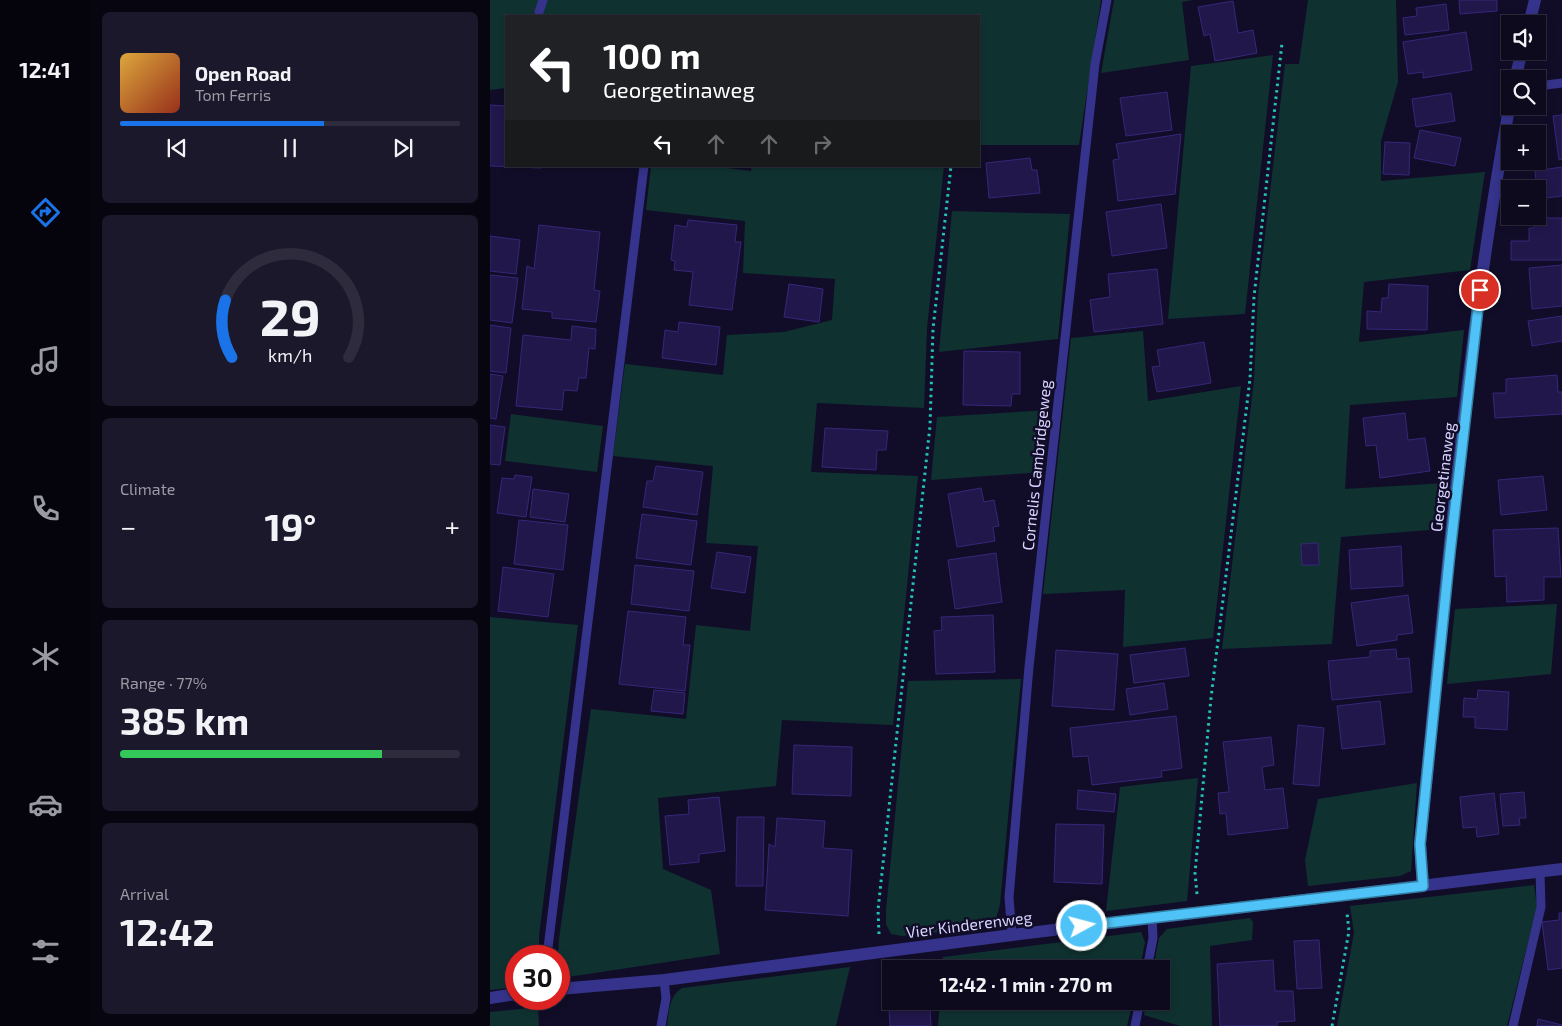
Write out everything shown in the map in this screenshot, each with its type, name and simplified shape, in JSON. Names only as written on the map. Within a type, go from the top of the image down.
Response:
[{"type":"street","points":[[1531,15],[1535,0]]},
{"type":"street","name":"Georgetinaweg","points":[[1423,886],[1420,844],[1450,552],[1478,309],[1496,180],[1508,115]]},
{"type":"street","name":"Vier Kinderenweg","points":[[570,987],[664,980],[1012,935],[1562,869]]},
{"type":"street","points":[[490,998],[505,996]]},
{"type":"lane","points":[[539,12],[542,0]]},
{"type":"lane","name":"Cornelis Cambridgeweg","points":[[1012,935],[1009,897],[1028,667],[1095,64],[1107,0]]},
{"type":"lane","points":[[1546,85],[1562,83]]},
{"type":"lane","points":[[549,945],[644,167]]},
{"type":"lane","points":[[1513,1026],[1542,907],[1540,872]]},
{"type":"lane","points":[[1149,960],[1153,938],[1152,918]]},
{"type":"lane","points":[[660,1026],[666,998],[664,980]]},
{"type":"lane","points":[[1135,1026],[1138,1010]]},
{"type":"path","points":[[1199,912],[1195,873],[1210,708],[1250,379],[1257,269],[1282,43]]},
{"type":"path","points":[[881,952],[878,910],[930,426],[933,330],[951,167]]},
{"type":"path","points":[[1332,1026],[1349,931],[1344,895]]},
{"type":"green space","points":[[490,0],[1101,0],[1079,145],[980,145],[980,15],[505,15],[505,88],[490,90]]},
{"type":"green space","points":[[1114,0],[1193,0],[1182,2],[1189,60],[1101,73]]},
{"type":"green space","points":[[1308,0],[1396,0],[1398,82],[1381,141],[1381,181],[1485,172],[1470,270],[1364,282],[1359,342],[1464,330],[1457,397],[1350,405],[1345,489],[1446,483],[1442,529],[1341,537],[1332,644],[1222,649],[1254,380],[1258,295],[1285,64],[1299,64]]},
{"type":"green space","points":[[1273,55],[1245,314],[1168,319],[1191,66]]},
{"type":"green space","points":[[651,167],[719,167],[751,171],[752,167],[944,167],[927,328],[924,408],[817,403],[811,472],[918,476],[893,725],[782,720],[776,786],[658,798],[663,869],[711,890],[720,954],[570,977],[570,945],[558,945],[591,709],[686,719],[696,625],[750,631],[758,546],[706,543],[713,466],[613,456],[625,364],[723,375],[727,335],[784,332],[832,320],[835,279],[743,273],[745,221],[646,210]]},
{"type":"green space","points":[[952,211],[1070,214],[1058,339],[939,352]]},
{"type":"green space","points":[[1143,331],[1148,401],[1241,386],[1213,638],[1123,647],[1125,590],[1043,594],[1071,338]]},
{"type":"green space","points":[[1049,410],[1043,472],[931,480],[937,417]]},
{"type":"green space","points":[[511,414],[603,426],[597,472],[505,461]]},
{"type":"green space","points":[[1557,604],[1551,674],[1447,684],[1455,609]]},
{"type":"green space","points":[[490,617],[578,625],[539,945],[505,945],[505,988],[490,990]]},
{"type":"green space","points":[[1021,679],[1000,904],[996,919],[987,927],[902,936],[891,934],[886,924],[886,910],[908,681]]},
{"type":"green space","points":[[1198,778],[1187,901],[1106,911],[1120,787]]},
{"type":"green space","points":[[1417,783],[1411,871],[1400,876],[1308,886],[1305,860],[1318,799]]},
{"type":"green space","points":[[1534,885],[1537,906],[1507,1026],[1337,1026],[1354,933],[1350,906]]},
{"type":"green space","points":[[1250,918],[1253,922],[1252,940],[1210,946],[1212,1026],[1180,1026],[1144,1015],[1145,1010],[1170,1010],[1170,960],[1155,960],[1159,938],[1167,929]]},
{"type":"green space","points":[[1141,932],[1145,942],[1142,960],[943,960],[943,957]]},
{"type":"green space","points":[[850,967],[836,1026],[667,1026],[672,1000],[674,995],[682,988]]},
{"type":"green space","points":[[538,1010],[539,1026],[490,1026],[490,1012]]},
{"type":"green space","points":[[939,1010],[1131,1010],[1127,1026],[938,1026]]},
{"type":"building","points":[[1459,0],[1497,0],[1497,11],[1460,14]]},
{"type":"building","points":[[1233,1],[1238,33],[1253,30],[1257,53],[1215,61],[1210,34],[1204,36],[1198,7]]},
{"type":"building","points":[[1446,4],[1449,30],[1405,35],[1403,18],[1417,16],[1416,8]]},
{"type":"building","points":[[1466,32],[1472,70],[1423,78],[1423,72],[1408,74],[1403,42]]},
{"type":"building","points":[[1167,92],[1172,130],[1126,136],[1120,98]]},
{"type":"building","points":[[1451,93],[1455,121],[1416,127],[1412,99]]},
{"type":"building","points":[[490,105],[505,106],[505,167],[490,166]]},
{"type":"building","points":[[1562,115],[1562,159],[1559,160],[1553,116]]},
{"type":"building","points":[[1420,130],[1461,138],[1455,166],[1414,158]]},
{"type":"building","points":[[1181,134],[1175,194],[1118,201],[1113,160],[1119,159],[1116,144]]},
{"type":"building","points":[[1385,142],[1410,143],[1409,175],[1383,174]]},
{"type":"building","points":[[1030,158],[1032,170],[1037,170],[1040,193],[989,198],[986,163]]},
{"type":"building","points":[[1562,167],[1562,196],[1546,198],[1546,180],[1536,180],[1535,171]]},
{"type":"building","points":[[1161,204],[1167,248],[1112,256],[1106,212]]},
{"type":"building","points":[[1546,218],[1562,218],[1562,260],[1511,260],[1511,241],[1529,241],[1529,228],[1534,228],[1534,225],[1546,225]]},
{"type":"building","points":[[688,220],[737,225],[735,242],[741,242],[732,310],[689,305],[693,272],[674,270],[675,261],[671,260],[675,225],[687,227]]},
{"type":"building","points":[[539,225],[600,232],[594,290],[600,291],[596,322],[552,318],[552,312],[522,309],[527,266],[534,269]]},
{"type":"building","points":[[490,236],[520,240],[516,274],[490,271]]},
{"type":"building","points":[[1562,265],[1562,306],[1532,309],[1529,268]]},
{"type":"building","points":[[1157,269],[1163,324],[1094,332],[1090,300],[1110,297],[1108,274]]},
{"type":"building","points":[[490,275],[518,278],[512,323],[490,320]]},
{"type":"building","points":[[789,284],[823,289],[819,322],[784,317]]},
{"type":"building","points":[[1389,284],[1428,286],[1427,330],[1367,329],[1367,311],[1381,312],[1382,298],[1388,298]]},
{"type":"building","points":[[1562,316],[1562,341],[1532,346],[1528,321]]},
{"type":"building","points":[[679,322],[720,327],[716,365],[662,358],[665,330],[678,332]]},
{"type":"building","points":[[490,325],[511,328],[506,373],[490,371]]},
{"type":"building","points":[[572,326],[596,329],[595,349],[589,348],[586,378],[579,378],[577,391],[564,390],[562,410],[516,406],[523,335],[571,340]]},
{"type":"building","points":[[1204,342],[1211,383],[1157,392],[1152,367],[1160,366],[1157,350]]},
{"type":"building","points":[[964,351],[1020,352],[1020,394],[1012,394],[1011,406],[963,405]]},
{"type":"building","points":[[490,374],[503,376],[496,419],[490,418]]},
{"type":"building","points":[[1557,375],[1558,392],[1562,392],[1562,414],[1495,418],[1493,393],[1506,393],[1506,379]]},
{"type":"building","points":[[1405,413],[1408,440],[1425,438],[1430,471],[1380,478],[1376,445],[1366,446],[1363,418]]},
{"type":"building","points":[[490,425],[505,427],[500,465],[490,464]]},
{"type":"building","points":[[825,428],[888,431],[886,450],[877,450],[876,470],[822,467]]},
{"type":"building","points":[[656,466],[703,472],[697,515],[643,507],[647,481],[653,481]]},
{"type":"building","points":[[515,475],[532,477],[526,517],[497,513],[502,478],[514,479]]},
{"type":"building","points":[[1543,476],[1547,510],[1501,515],[1498,480]]},
{"type":"building","points":[[981,488],[984,502],[994,500],[999,526],[993,527],[995,541],[957,547],[948,494]]},
{"type":"building","points":[[533,489],[569,494],[565,522],[530,517]]},
{"type":"building","points":[[642,514],[697,521],[691,565],[636,558]]},
{"type":"building","points":[[519,520],[568,525],[563,570],[514,564]]},
{"type":"building","points":[[1558,528],[1561,577],[1544,577],[1544,600],[1507,602],[1506,576],[1495,577],[1493,530]]},
{"type":"building","points":[[1318,543],[1319,565],[1302,565],[1301,544]]},
{"type":"building","points":[[1401,546],[1403,586],[1351,589],[1349,550]]},
{"type":"building","points":[[717,552],[751,557],[745,593],[711,588]]},
{"type":"building","points":[[996,553],[1002,602],[955,609],[948,560]]},
{"type":"building","points":[[635,565],[694,571],[689,611],[631,604]]},
{"type":"building","points":[[503,567],[554,574],[548,617],[498,611]]},
{"type":"building","points":[[1408,595],[1413,633],[1397,635],[1397,640],[1357,646],[1351,603]]},
{"type":"building","points":[[628,611],[686,617],[683,645],[690,645],[685,691],[619,684]]},
{"type":"building","points":[[993,615],[995,672],[936,674],[934,631],[942,630],[941,617]]},
{"type":"building","points":[[1185,648],[1189,676],[1134,683],[1130,655]]},
{"type":"building","points":[[1396,649],[1397,659],[1409,658],[1412,692],[1332,700],[1328,661],[1370,657],[1370,651]]},
{"type":"building","points":[[1056,650],[1118,654],[1114,710],[1052,706]]},
{"type":"building","points":[[1164,683],[1168,709],[1130,715],[1126,689]]},
{"type":"building","points":[[654,690],[685,693],[683,714],[651,711]]},
{"type":"building","points":[[1478,690],[1509,692],[1507,730],[1475,728],[1475,717],[1463,717],[1464,698],[1477,699]]},
{"type":"building","points":[[1380,701],[1385,744],[1342,749],[1337,706]]},
{"type":"building","points":[[1176,716],[1182,768],[1161,771],[1162,777],[1092,785],[1088,756],[1073,757],[1070,728]]},
{"type":"building","points":[[1298,725],[1324,728],[1319,786],[1293,784]]},
{"type":"building","points":[[1271,737],[1274,765],[1262,767],[1265,790],[1283,788],[1288,828],[1228,835],[1226,813],[1220,814],[1218,793],[1229,792],[1223,742]]},
{"type":"building","points":[[794,745],[852,747],[851,796],[792,794]]},
{"type":"building","points":[[1078,790],[1116,794],[1114,812],[1077,809]]},
{"type":"building","points":[[1524,792],[1526,818],[1519,818],[1520,825],[1503,826],[1500,794]]},
{"type":"building","points":[[1494,793],[1499,834],[1477,837],[1476,827],[1463,828],[1460,797]]},
{"type":"building","points":[[719,797],[725,851],[699,854],[699,862],[670,865],[665,816],[689,814],[688,800]]},
{"type":"building","points":[[737,817],[764,817],[763,886],[736,886]]},
{"type":"building","points":[[777,818],[825,821],[823,848],[852,850],[848,916],[765,910],[769,844],[775,847]]},
{"type":"building","points":[[1056,824],[1104,825],[1102,884],[1054,882]]},
{"type":"building","points":[[1559,913],[1562,913],[1562,968],[1548,970],[1542,922],[1559,920]]},
{"type":"building","points":[[1319,940],[1322,988],[1297,989],[1294,941]]},
{"type":"building","points":[[1273,960],[1275,991],[1293,991],[1295,1021],[1277,1022],[1277,1026],[1220,1026],[1217,964]]},
{"type":"building","points":[[889,1010],[930,1010],[931,1026],[890,1026]]},
{"type":"building","points":[[1538,1019],[1562,1025],[1562,1026],[1537,1026]]},
{"type":"route","points":[[1082,926],[1423,886],[1420,844],[1450,552],[1480,290]]}]
